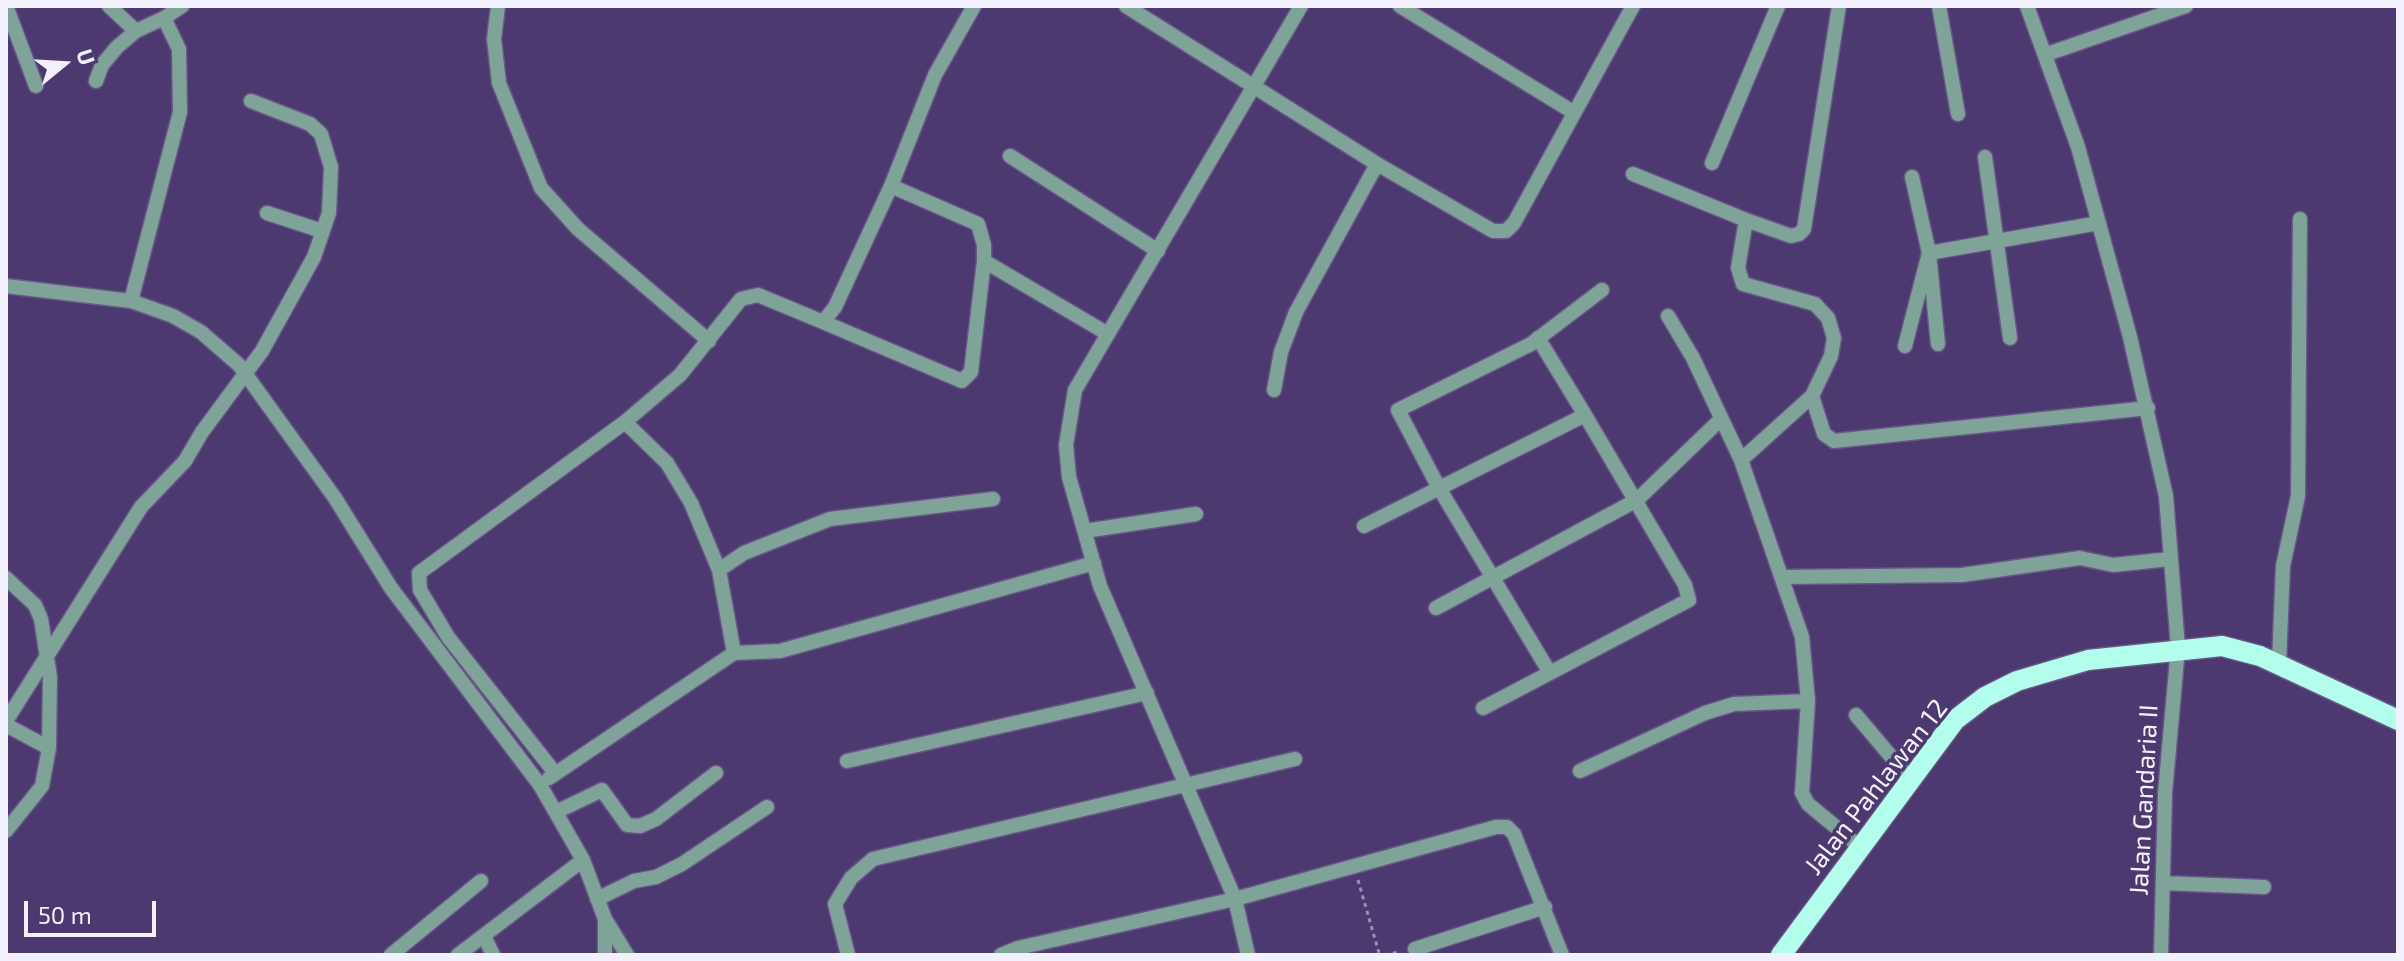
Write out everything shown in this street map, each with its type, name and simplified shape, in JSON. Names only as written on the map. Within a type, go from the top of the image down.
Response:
[{"type":"main road","name":"Jalan Pahlawan 12","points":[[1781,955],[1955,720],[1985,697],[2017,681],[2088,660],[2178,648],[2222,646],[2279,664],[2398,720]]},
{"type":"street","points":[[109,6],[136,31]]},
{"type":"street","points":[[96,81],[102,65],[136,31],[182,6]]},
{"type":"street","points":[[498,6],[494,39],[499,83],[541,188],[578,229],[709,341]]},
{"type":"street","points":[[823,322],[835,307],[891,186],[935,75],[974,6]]},
{"type":"street","points":[[1126,6],[1377,164],[1493,231],[1506,231],[1633,6]]},
{"type":"street","points":[[1248,955],[1235,899],[1094,563],[1069,477],[1066,445],[1075,390],[1301,6]]},
{"type":"street","points":[[1400,6],[1573,112]]},
{"type":"street","points":[[1712,163],[1778,6]]},
{"type":"street","points":[[1633,174],[1791,236],[1804,229],[1839,6]]},
{"type":"street","points":[[1939,6],[1958,114]]},
{"type":"street","points":[[2047,54],[2186,6]]},
{"type":"street","name":"Jalan Gandaria II","points":[[2027,8],[2047,54],[2078,147],[2148,408],[2166,496],[2178,648],[2165,793],[2161,955]]},
{"type":"street","points":[[9,9],[36,86]]},
{"type":"street","points":[[131,301],[180,112],[179,49],[164,18]]},
{"type":"street","points":[[49,748],[6,723],[141,507],[185,461],[285,313],[314,257],[329,213],[331,167],[321,134],[310,124],[251,101]]},
{"type":"street","points":[[1010,156],[1158,251]]},
{"type":"street","points":[[1985,157],[2010,338]]},
{"type":"street","points":[[1274,390],[1281,352],[1296,312],[1377,164]]},
{"type":"street","points":[[1912,177],[1929,253],[1938,344]]},
{"type":"street","points":[[555,773],[448,637],[420,590],[419,573],[625,422],[680,375],[741,299],[750,294],[823,322],[954,381],[962,381],[971,372],[984,261],[984,245],[978,224],[891,186]]},
{"type":"street","points":[[267,213],[322,231]]},
{"type":"street","points":[[2279,664],[2283,566],[2298,496],[2300,219]]},
{"type":"street","points":[[1741,460],[1812,396],[1834,347],[1833,328],[1815,304],[1743,284],[1738,268],[1746,220]]},
{"type":"street","points":[[1929,253],[2099,223]]},
{"type":"street","points":[[1905,346],[1929,253]]},
{"type":"street","points":[[984,261],[1108,334]]},
{"type":"street","points":[[6,286],[131,301],[173,316],[201,332],[246,374],[335,498],[391,588],[540,785],[583,860],[605,919],[627,955]]},
{"type":"street","points":[[1550,673],[1439,488],[1398,410],[1538,338],[1602,290]]},
{"type":"street","points":[[1668,316],[1693,358],[1741,460],[1802,637],[1808,701],[1802,793],[1808,804],[1860,847]]},
{"type":"street","points":[[1483,708],[1689,600],[1689,593],[1637,500],[1538,338]]},
{"type":"street","points":[[1812,396],[1824,434],[1834,441],[2148,408]]},
{"type":"street","points":[[1364,526],[1585,415]]},
{"type":"street","points":[[1436,608],[1496,579],[1637,500],[1720,420]]},
{"type":"street","points":[[625,422],[667,463],[691,503],[719,570],[734,653]]},
{"type":"street","points":[[719,570],[744,553],[830,519],[993,499]]},
{"type":"street","points":[[1085,531],[1196,514]]},
{"type":"street","points":[[1782,577],[1962,575],[2080,558],[2113,565],[2170,559]]},
{"type":"street","points":[[540,785],[734,653],[780,651],[1094,563]]},
{"type":"street","points":[[6,578],[35,605],[41,619],[50,677],[49,748],[42,786],[6,831]]},
{"type":"street","points":[[847,761],[1147,693]]},
{"type":"street","points":[[1580,771],[1705,713],[1734,704],[1808,701]]},
{"type":"street","points":[[1856,715],[1910,779]]},
{"type":"street","points":[[848,955],[835,904],[851,878],[873,859],[1295,759]]},
{"type":"street","points":[[556,812],[602,790],[627,825],[640,826],[656,819],[716,773]]},
{"type":"street","points":[[597,899],[634,881],[656,877],[682,864],[767,807]]},
{"type":"street","points":[[1001,955],[1071,934],[1235,899],[1496,827],[1507,827],[1514,834],[1562,955]]},
{"type":"street","points":[[458,955],[583,860]]},
{"type":"street","points":[[391,955],[481,881]]},
{"type":"street","points":[[2163,883],[2264,887]]},
{"type":"street","points":[[1415,949],[1545,907]]},
{"type":"street","points":[[605,919],[605,955]]},
{"type":"street","points":[[484,936],[493,955]]},
{"type":"path","points":[[1354,868],[1379,953],[1383,955]]}]
